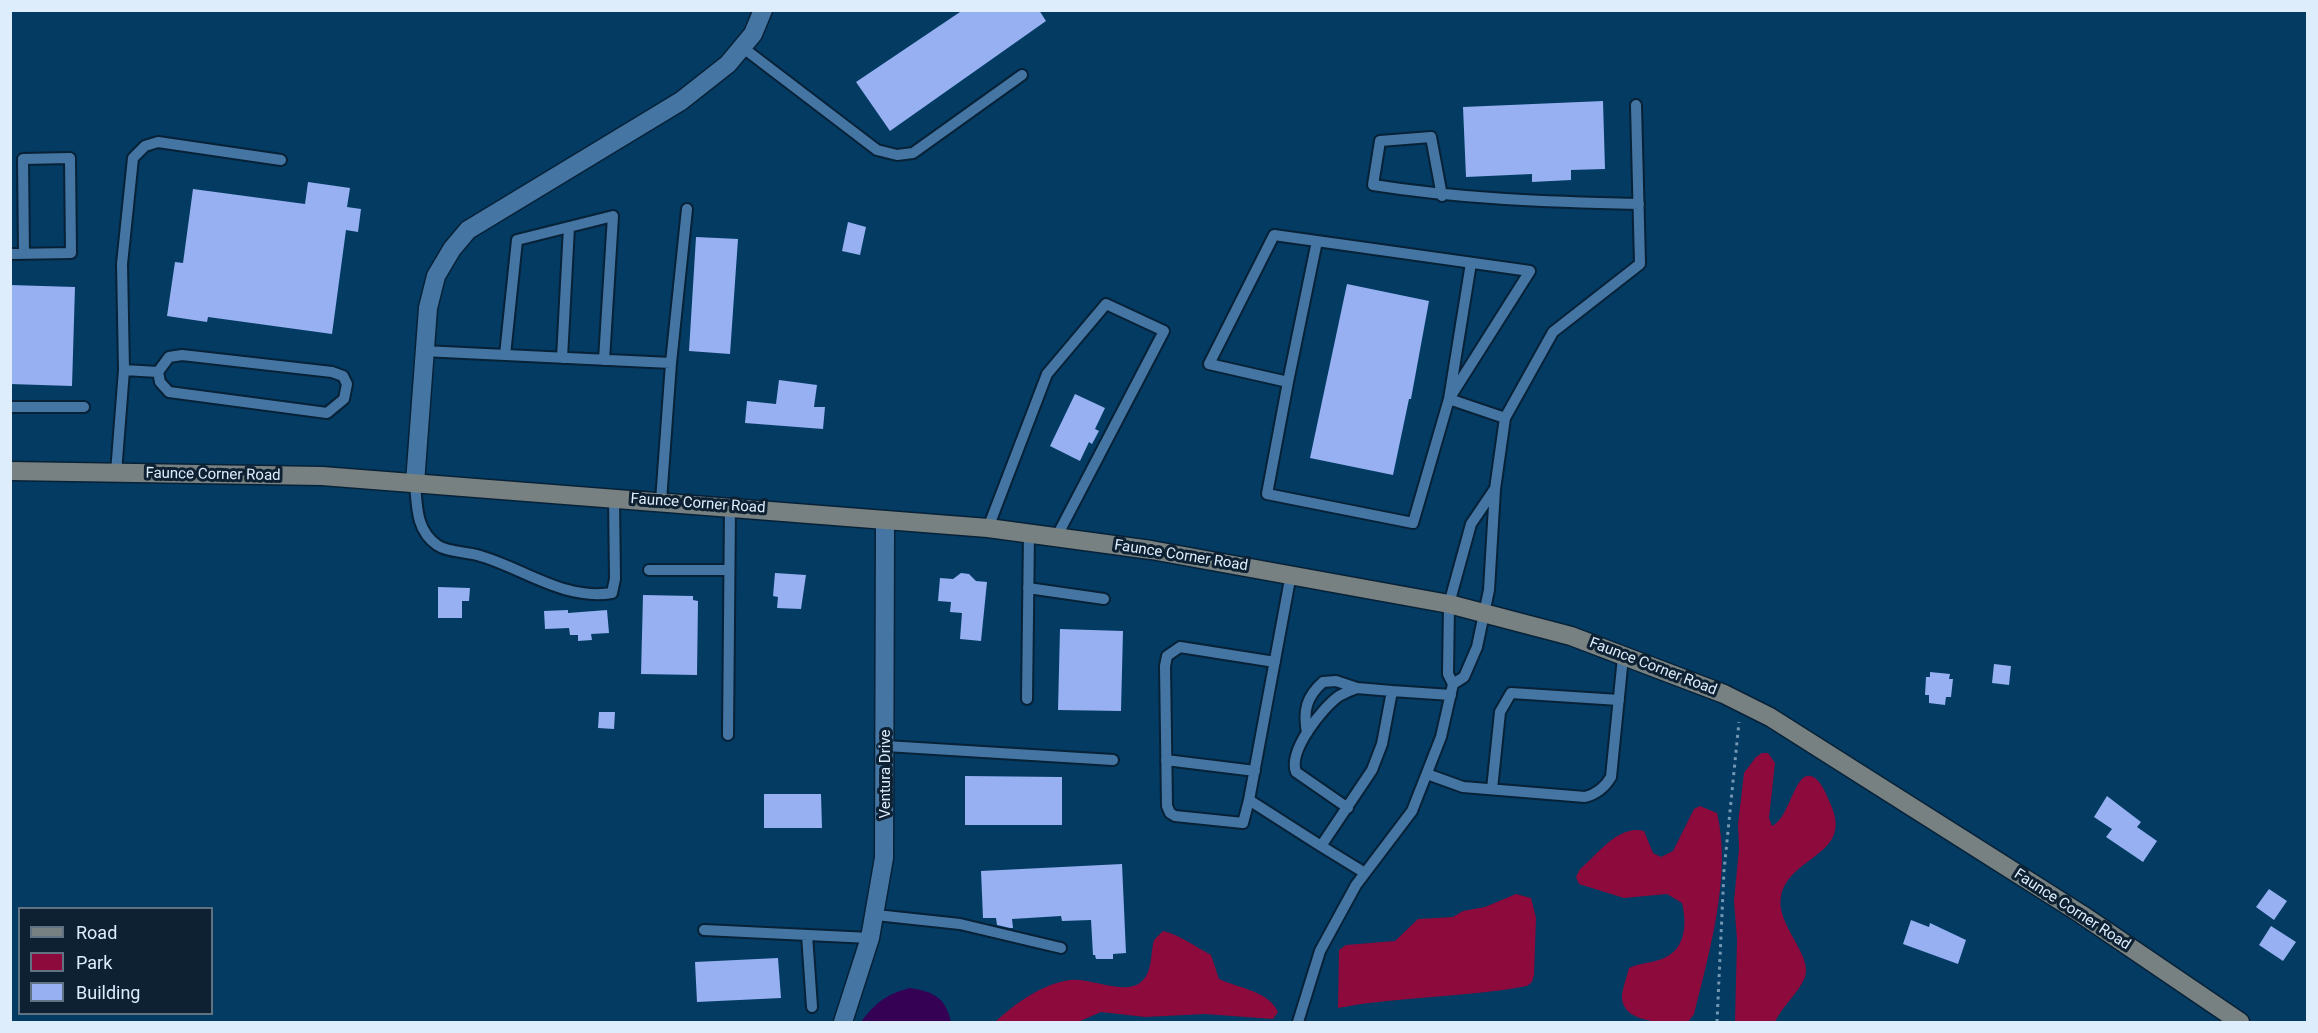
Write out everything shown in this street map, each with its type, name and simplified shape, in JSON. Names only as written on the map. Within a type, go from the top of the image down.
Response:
[{"type":"main road","name":"Faunce Corner Road","points":[[10,471],[322,476],[730,506],[988,528],[1057,536],[1291,574],[1449,604],[1571,636],[1741,702],[1770,717],[2080,914],[2240,1023]]},
{"type":"street","points":[[415,483],[423,351],[428,308],[436,276],[452,249],[468,230],[681,101],[728,64],[753,34],[762,10]]},
{"type":"street","name":"Ventura Drive","points":[[843,1023],[876,915],[884,858],[885,520]]},
{"type":"lane","points":[[742,47],[877,150],[897,155],[913,153],[1022,75]]},
{"type":"lane","points":[[1307,733],[1306,706],[1313,690],[1323,682],[1336,681],[1357,688],[1392,691],[1452,689],[1464,677],[1477,647],[1489,590],[1495,489],[1505,418],[1553,332],[1640,264],[1636,105]]},
{"type":"lane","points":[[1442,196],[1431,137],[1380,141],[1373,185],[1442,196],[1531,202],[1639,204]]},
{"type":"lane","points":[[116,473],[124,370],[122,264],[133,158],[145,146],[158,142],[281,160]]},
{"type":"lane","points":[[10,254],[24,254],[71,253],[70,158],[22,159],[24,254]]},
{"type":"lane","points":[[661,501],[670,363],[687,209]]},
{"type":"lane","points":[[505,355],[517,240],[613,216],[604,360]]},
{"type":"lane","points":[[562,358],[569,227]]},
{"type":"lane","points":[[1288,382],[1209,364],[1274,235],[1530,271],[1449,399]]},
{"type":"lane","points":[[1317,241],[1267,494],[1413,523],[1449,399],[1471,263]]},
{"type":"lane","points":[[988,528],[1047,374],[1106,304],[1164,331],[1057,536]]},
{"type":"lane","points":[[423,351],[670,363]]},
{"type":"lane","points":[[182,355],[332,372],[343,376],[347,384],[344,399],[335,408],[327,413],[314,413],[169,392],[160,382],[158,372],[169,357],[182,355]]},
{"type":"lane","points":[[124,370],[158,372]]},
{"type":"lane","points":[[1449,399],[1505,418]]},
{"type":"lane","points":[[10,407],[84,407]]},
{"type":"lane","points":[[415,483],[418,523],[438,546],[478,555],[568,591],[596,596],[612,593],[615,579],[614,498]]},
{"type":"lane","points":[[1298,1023],[1320,951],[1365,873],[1412,811],[1442,737],[1452,689],[1448,674],[1449,604],[1471,524],[1495,489]]},
{"type":"lane","points":[[728,735],[730,506]]},
{"type":"lane","points":[[1028,699],[1029,533]]},
{"type":"lane","points":[[649,570],[729,570]]},
{"type":"lane","points":[[1275,662],[1180,647],[1173,649],[1167,656],[1165,666],[1166,760],[1167,806],[1170,813],[1175,816],[1243,824],[1249,800],[1254,771],[1275,662],[1291,574]]},
{"type":"lane","points":[[1028,588],[1104,599]]},
{"type":"lane","points":[[1427,774],[1463,787],[1585,797],[1593,795],[1606,786],[1611,777],[1623,657]]},
{"type":"lane","points":[[1348,808],[1296,772],[1294,759],[1307,733],[1338,697],[1357,688]]},
{"type":"lane","points":[[1321,846],[1372,770],[1382,744],[1392,691]]},
{"type":"lane","points":[[1492,789],[1500,712],[1511,693],[1619,700]]},
{"type":"lane","points":[[886,746],[1113,760]]},
{"type":"lane","points":[[1166,760],[1254,771]]},
{"type":"lane","points":[[1249,800],[1365,873]]},
{"type":"lane","points":[[876,915],[960,924],[1061,948]]},
{"type":"lane","points":[[704,930],[870,938]]},
{"type":"lane","points":[[807,935],[812,1007]]},
{"type":"path","points":[[1717,1023],[1724,871],[1741,702]]},
{"type":"green space","points":[[1762,753],[1768,753],[1775,763],[1769,818],[1772,826],[1784,813],[1803,778],[1808,776],[1815,778],[1823,787],[1836,822],[1834,835],[1827,845],[1796,872],[1787,882],[1781,896],[1783,917],[1804,959],[1806,968],[1802,983],[1775,1022],[1735,1022],[1737,940],[1734,901],[1739,849],[1738,824],[1744,773]]},
{"type":"green space","points":[[1700,806],[1717,813],[1722,862],[1717,914],[1706,966],[1694,1014],[1688,1022],[1648,1020],[1629,1012],[1624,1005],[1623,988],[1629,968],[1662,959],[1676,949],[1683,936],[1682,903],[1667,894],[1624,898],[1579,884],[1576,877],[1580,869],[1609,842],[1626,832],[1644,831],[1653,853],[1661,857],[1673,851],[1694,809]]},
{"type":"green space","points":[[1516,894],[1531,898],[1536,918],[1534,975],[1532,982],[1527,986],[1338,1008],[1339,950],[1346,945],[1395,941],[1418,919],[1453,917],[1463,911],[1485,907]]},
{"type":"green space","points":[[1163,931],[1182,938],[1211,955],[1219,979],[1268,999],[1278,1012],[1273,1019],[1205,1014],[1145,1017],[1101,1012],[1078,1022],[995,1022],[1029,996],[1059,982],[1078,980],[1117,987],[1134,986],[1141,982],[1148,973],[1154,940]]},
{"type":"shaded area","points":[[910,988],[926,991],[942,1001],[951,1022],[861,1022],[882,1000]]},
{"type":"building","points":[[963,10],[1039,10],[1046,21],[890,131],[856,82]]},
{"type":"building","points":[[1603,101],[1605,169],[1571,170],[1571,180],[1532,182],[1532,174],[1466,177],[1463,107]]},
{"type":"building","points":[[308,182],[350,188],[347,207],[361,209],[358,232],[346,230],[332,334],[208,317],[207,322],[167,316],[175,262],[183,263],[193,189],[305,204]]},
{"type":"building","points":[[848,222],[866,227],[860,255],[842,251]]},
{"type":"building","points":[[696,237],[738,239],[730,354],[689,351]]},
{"type":"building","points":[[1347,284],[1429,301],[1411,399],[1409,399],[1393,475],[1310,458]]},
{"type":"building","points":[[10,285],[75,287],[72,386],[10,384]]},
{"type":"building","points":[[779,380],[817,385],[814,407],[825,407],[823,429],[745,423],[747,401],[776,404]]},
{"type":"building","points":[[1075,394],[1105,408],[1095,429],[1099,431],[1092,444],[1089,442],[1080,461],[1050,446]]},
{"type":"building","points":[[775,573],[806,575],[801,609],[777,608],[778,597],[773,596]]},
{"type":"building","points":[[961,573],[969,574],[976,581],[987,582],[981,641],[960,639],[962,613],[950,612],[951,602],[938,601],[940,578],[953,579]]},
{"type":"building","points":[[438,587],[470,588],[469,601],[462,601],[462,618],[438,618]]},
{"type":"building","points":[[643,595],[693,596],[693,600],[698,601],[697,675],[641,674]]},
{"type":"building","points":[[568,610],[568,613],[607,610],[609,633],[591,634],[592,640],[578,641],[578,635],[570,635],[569,628],[545,629],[544,611]]},
{"type":"building","points":[[1060,629],[1123,631],[1121,711],[1058,710]]},
{"type":"building","points":[[1994,664],[2011,666],[2009,685],[1992,683]]},
{"type":"building","points":[[1930,672],[1950,674],[1949,679],[1953,679],[1951,697],[1946,697],[1945,705],[1929,703],[1929,695],[1925,695],[1926,677],[1930,677]]},
{"type":"building","points":[[599,712],[615,712],[614,729],[598,728]]},
{"type":"building","points":[[965,776],[1062,777],[1062,825],[965,825]]},
{"type":"building","points":[[764,794],[821,794],[822,828],[764,828]]},
{"type":"building","points":[[2107,796],[2141,822],[2137,827],[2157,841],[2143,862],[2106,837],[2112,829],[2094,817]]},
{"type":"building","points":[[1122,864],[1126,953],[1113,954],[1113,959],[1096,959],[1093,955],[1091,920],[1062,921],[1061,916],[1012,919],[1013,928],[1010,928],[997,925],[996,918],[983,918],[981,871]]},
{"type":"building","points":[[2269,889],[2287,901],[2274,920],[2256,907]]},
{"type":"building","points":[[1911,920],[1929,927],[1930,923],[1966,940],[1958,964],[1903,944]]},
{"type":"building","points":[[2271,926],[2296,942],[2283,961],[2259,945]]},
{"type":"building","points":[[778,958],[781,998],[697,1002],[695,962]]}]
